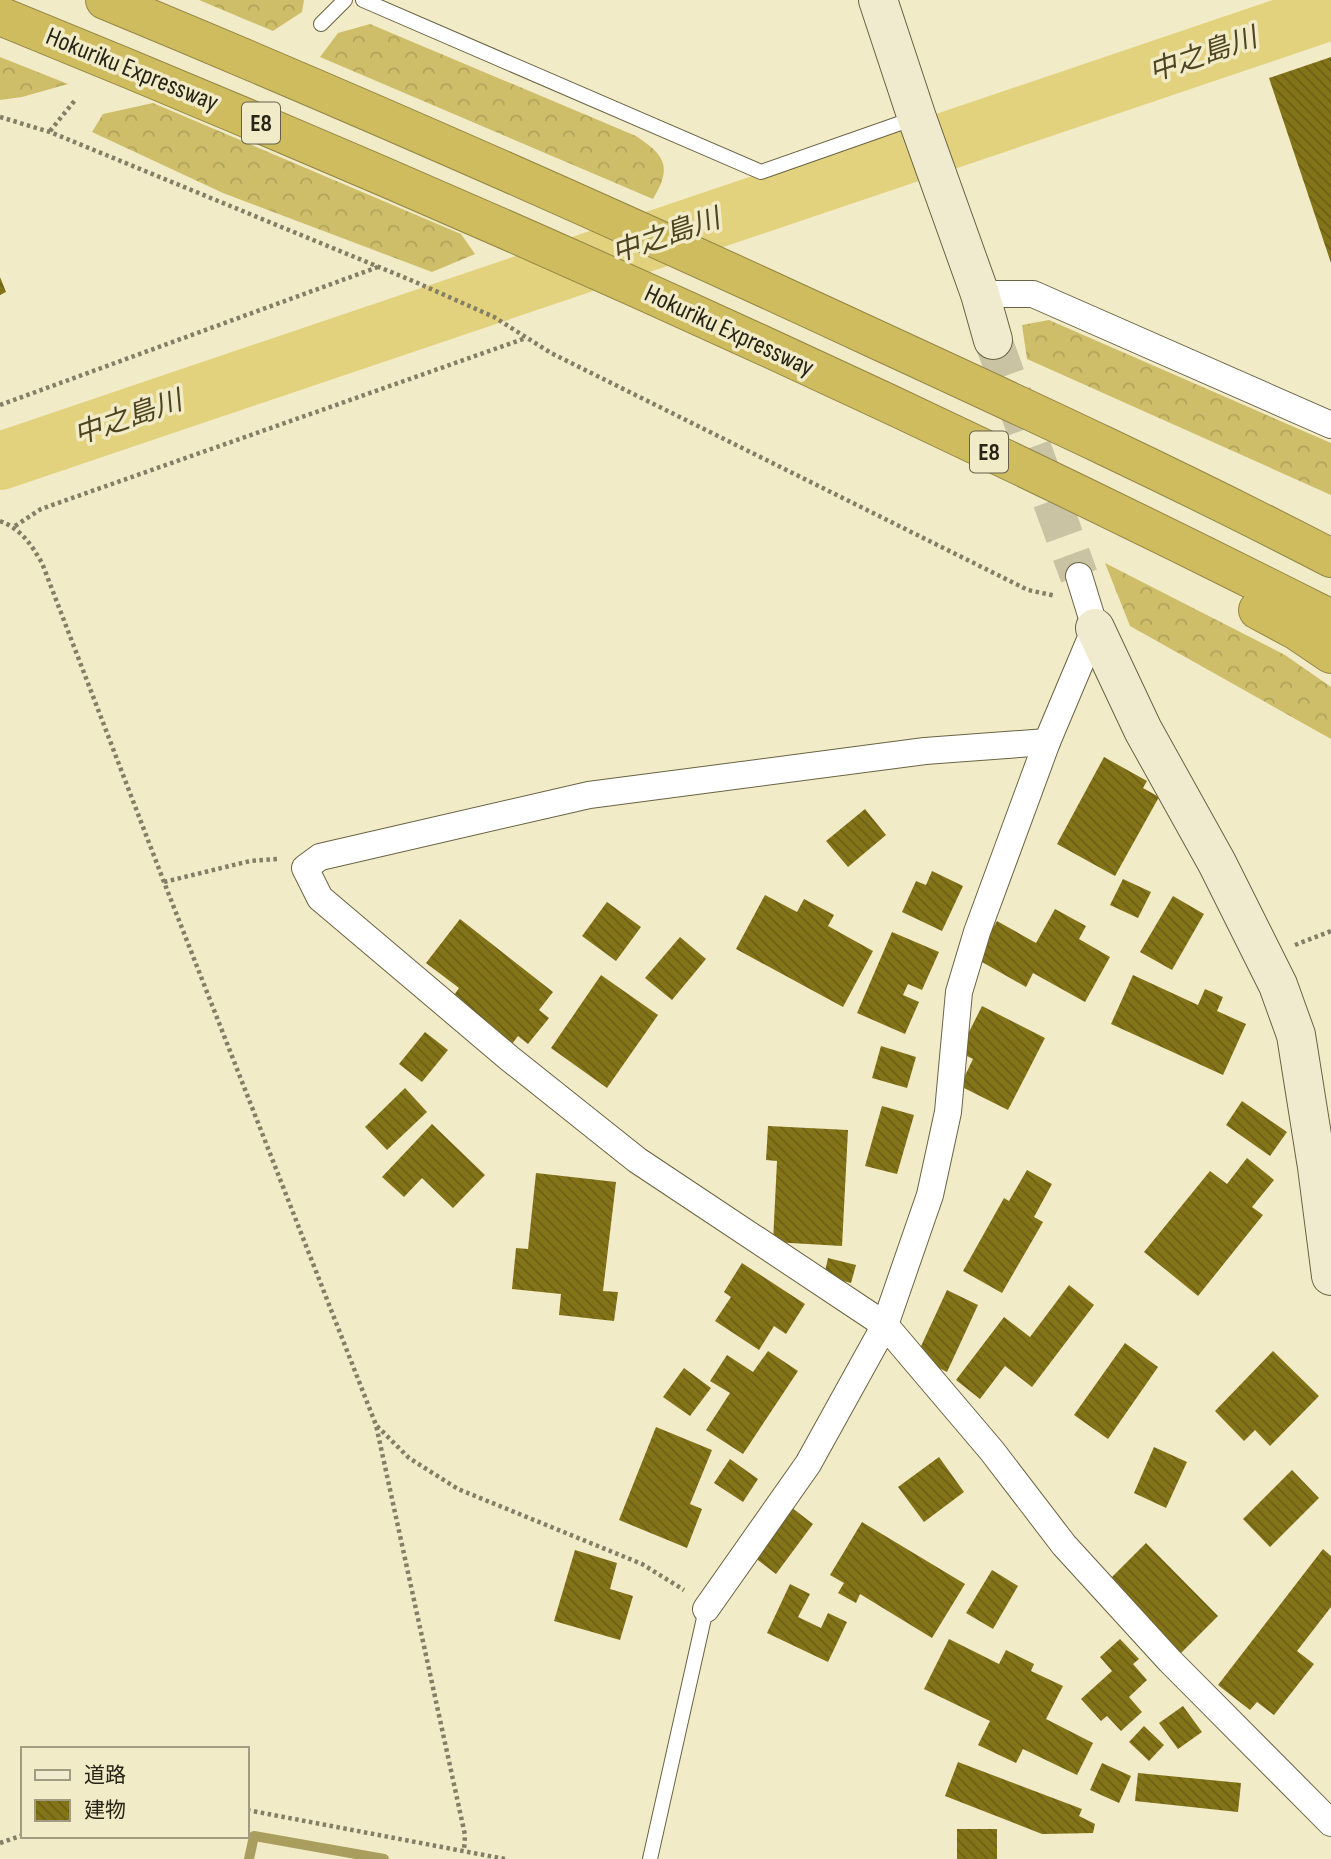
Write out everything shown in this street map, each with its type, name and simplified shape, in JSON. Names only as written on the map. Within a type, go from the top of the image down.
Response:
[{"type":"highway","name":"Hokuriku Expressway","points":[[105,0],[260,64],[590,208],[1055,422],[1331,558]]},
{"type":"highway","name":"Hokuriku Expressway","points":[[0,16],[220,105],[644,291],[1031,471],[1331,619]]},
{"type":"highway","points":[[644,291],[769,363],[1162,557],[1297,631],[1331,654]]},
{"type":"highway","points":[[1055,422],[1331,541]]},
{"type":"street","points":[[878,0],[980,294],[993,340]]},
{"type":"street","points":[[980,294],[1033,293],[1331,425]]},
{"type":"street","points":[[1079,576],[1091,616],[1143,730],[1217,863],[1278,985],[1296,1035],[1331,1276]]},
{"type":"street","points":[[706,1609],[808,1464],[847,1398],[885,1325],[930,1195],[948,1112],[959,992],[977,932],[1091,616]]},
{"type":"street","points":[[1047,742],[925,751],[589,795],[320,857],[305,868],[320,898],[509,1058],[637,1160],[885,1325],[992,1451],[1064,1545],[1170,1661],[1331,1823]]},
{"type":"lane","points":[[321,24],[345,0]]},
{"type":"lane","points":[[363,0],[761,172],[917,118]]},
{"type":"lane","points":[[650,1859],[706,1609]]},
{"type":"path","points":[[50,132],[76,99]]},
{"type":"path","points":[[0,117],[50,132],[494,317],[551,353],[1028,590],[1091,616]]},
{"type":"path","points":[[0,405],[379,267]]},
{"type":"path","points":[[15,526],[41,509],[527,338]]},
{"type":"path","points":[[0,521],[15,526],[42,563],[376,1425],[465,1835],[464,1851]]},
{"type":"path","points":[[164,882],[260,860],[280,859],[305,868]]},
{"type":"path","points":[[376,1425],[409,1458],[458,1489],[642,1564],[680,1587],[706,1609]]},
{"type":"path","points":[[248,1810],[505,1859]]},
{"type":"path","points":[[0,1843],[21,1836]]},
{"type":"green space","points":[[199,0],[304,0],[302,12],[273,31]]},
{"type":"green space","points":[[370,24],[636,136],[660,156],[663,163],[663,178],[653,199],[320,57],[338,33]]},
{"type":"green space","points":[[0,57],[68,84],[22,97],[0,100]]},
{"type":"green space","points":[[153,103],[461,234],[475,254],[432,272],[223,193],[92,132],[103,114]]},
{"type":"green space","points":[[1049,320],[1331,443],[1331,495],[1027,359],[1022,325]]},
{"type":"green space","points":[[1105,563],[1285,655],[1331,687],[1331,739],[1130,626]]},
{"type":"building","points":[[1331,57],[1331,263],[1269,78]]},
{"type":"building","points":[[0,277],[6,292],[0,295]]},
{"type":"building","points":[[1104,757],[1147,781],[1143,788],[1159,797],[1115,876],[1057,844]]},
{"type":"building","points":[[865,809],[886,835],[848,867],[826,841]]},
{"type":"building","points":[[932,871],[963,886],[942,931],[902,912],[916,881],[926,885]]},
{"type":"building","points":[[1123,879],[1151,892],[1138,918],[1110,905]]},
{"type":"building","points":[[765,895],[797,912],[804,899],[834,915],[828,926],[873,951],[843,1007],[736,949]]},
{"type":"building","points":[[1173,896],[1204,914],[1172,970],[1140,952]]},
{"type":"building","points":[[607,902],[641,927],[616,961],[582,936]]},
{"type":"building","points":[[1055,909],[1086,926],[1079,939],[1110,957],[1085,1002],[1033,973],[1026,987],[975,958],[997,921],[1036,943]]},
{"type":"building","points":[[460,919],[553,992],[539,1010],[549,1018],[528,1044],[518,1036],[512,1044],[452,998],[459,988],[426,963]]},
{"type":"building","points":[[892,932],[939,952],[922,990],[908,984],[903,995],[919,1002],[905,1034],[857,1013]]},
{"type":"building","points":[[680,937],[706,959],[672,1000],[645,978]]},
{"type":"building","points":[[601,975],[658,1015],[607,1088],[551,1048]]},
{"type":"building","points":[[1133,975],[1198,1005],[1205,989],[1223,997],[1217,1011],[1246,1024],[1223,1075],[1111,1024]]},
{"type":"building","points":[[982,1006],[1045,1038],[1008,1110],[960,1086],[973,1059],[959,1052]]},
{"type":"building","points":[[425,1032],[448,1050],[422,1082],[399,1064]]},
{"type":"building","points":[[881,1046],[916,1057],[907,1088],[872,1078]]},
{"type":"building","points":[[405,1088],[427,1112],[387,1150],[365,1127]]},
{"type":"building","points":[[1242,1101],[1287,1132],[1270,1156],[1226,1125]]},
{"type":"building","points":[[882,1106],[914,1115],[897,1174],[865,1166]]},
{"type":"building","points":[[432,1124],[485,1175],[453,1208],[422,1178],[404,1197],[382,1177]]},
{"type":"building","points":[[768,1126],[848,1130],[842,1246],[773,1242],[777,1161],[766,1160]]},
{"type":"building","points":[[1247,1158],[1274,1180],[1252,1207],[1263,1215],[1198,1296],[1144,1252],[1210,1171],[1227,1184]]},
{"type":"building","points":[[1027,1170],[1052,1184],[1034,1217],[1043,1222],[1002,1293],[963,1271],[1004,1198],[1009,1201]]},
{"type":"building","points":[[536,1173],[616,1182],[603,1291],[618,1292],[614,1321],[559,1315],[561,1294],[512,1289],[516,1248],[528,1249]]},
{"type":"building","points":[[828,1258],[856,1265],[851,1283],[824,1276]]},
{"type":"building","points":[[742,1263],[805,1304],[786,1334],[774,1326],[759,1350],[715,1321],[731,1297],[724,1292]]},
{"type":"building","points":[[1069,1285],[1094,1305],[1032,1387],[1005,1366],[980,1399],[956,1380],[1004,1317],[1030,1337]]},
{"type":"building","points":[[947,1290],[978,1305],[947,1372],[916,1357]]},
{"type":"building","points":[[1125,1343],[1158,1367],[1108,1439],[1074,1415]]},
{"type":"building","points":[[768,1351],[798,1371],[743,1454],[706,1430],[730,1393],[710,1381],[727,1355],[753,1372]]},
{"type":"building","points":[[1273,1351],[1319,1396],[1270,1446],[1255,1430],[1244,1441],[1215,1411]]},
{"type":"building","points":[[684,1368],[711,1388],[690,1416],[663,1397]]},
{"type":"building","points":[[656,1427],[712,1450],[690,1504],[702,1509],[687,1548],[619,1520]]},
{"type":"building","points":[[1154,1447],[1187,1462],[1166,1508],[1134,1493]]},
{"type":"building","points":[[939,1457],[964,1492],[924,1522],[898,1487]]},
{"type":"building","points":[[730,1459],[758,1479],[743,1502],[714,1483]]},
{"type":"building","points":[[1292,1470],[1319,1498],[1270,1547],[1243,1519]]},
{"type":"building","points":[[787,1504],[813,1524],[776,1574],[750,1554]]},
{"type":"building","points":[[862,1522],[965,1584],[932,1638],[860,1594],[856,1603],[838,1593],[844,1583],[830,1575]]},
{"type":"building","points":[[1146,1543],[1218,1616],[1181,1653],[1109,1580]]},
{"type":"building","points":[[1323,1549],[1331,1556],[1331,1607],[1297,1651],[1314,1664],[1274,1715],[1257,1702],[1250,1710],[1218,1685]]},
{"type":"building","points":[[575,1550],[617,1563],[610,1589],[633,1596],[620,1640],[554,1621]]},
{"type":"building","points":[[992,1570],[1018,1586],[993,1629],[966,1613]]},
{"type":"building","points":[[790,1584],[810,1594],[798,1617],[821,1628],[828,1613],[847,1622],[828,1662],[767,1633]]},
{"type":"building","points":[[949,1639],[999,1664],[1006,1650],[1034,1664],[1031,1671],[1063,1686],[1046,1719],[1093,1743],[1077,1775],[1023,1749],[1016,1763],[978,1745],[990,1721],[924,1689]]},
{"type":"building","points":[[1120,1639],[1139,1659],[1133,1664],[1147,1680],[1129,1697],[1142,1712],[1121,1731],[1107,1716],[1101,1721],[1081,1699],[1112,1671],[1100,1657]]},
{"type":"building","points":[[1183,1706],[1202,1732],[1178,1749],[1159,1723]]},
{"type":"building","points":[[1144,1726],[1164,1745],[1149,1761],[1129,1742]]},
{"type":"building","points":[[958,1762],[1082,1809],[1079,1816],[1095,1824],[1093,1833],[1042,1834],[945,1796]]},
{"type":"building","points":[[1102,1763],[1131,1776],[1119,1803],[1090,1790]]},
{"type":"building","points":[[1138,1773],[1241,1783],[1238,1812],[1135,1801]]},
{"type":"building","points":[[957,1829],[997,1829],[997,1859],[957,1859]]},
{"type":"waterway","name":"中之島川","points":[[0,461],[1331,11]]},
{"type":"waterway","points":[[249,1859],[254,1836],[384,1859]]},
{"type":"tunnel","points":[[993,340],[1079,576]]}]
